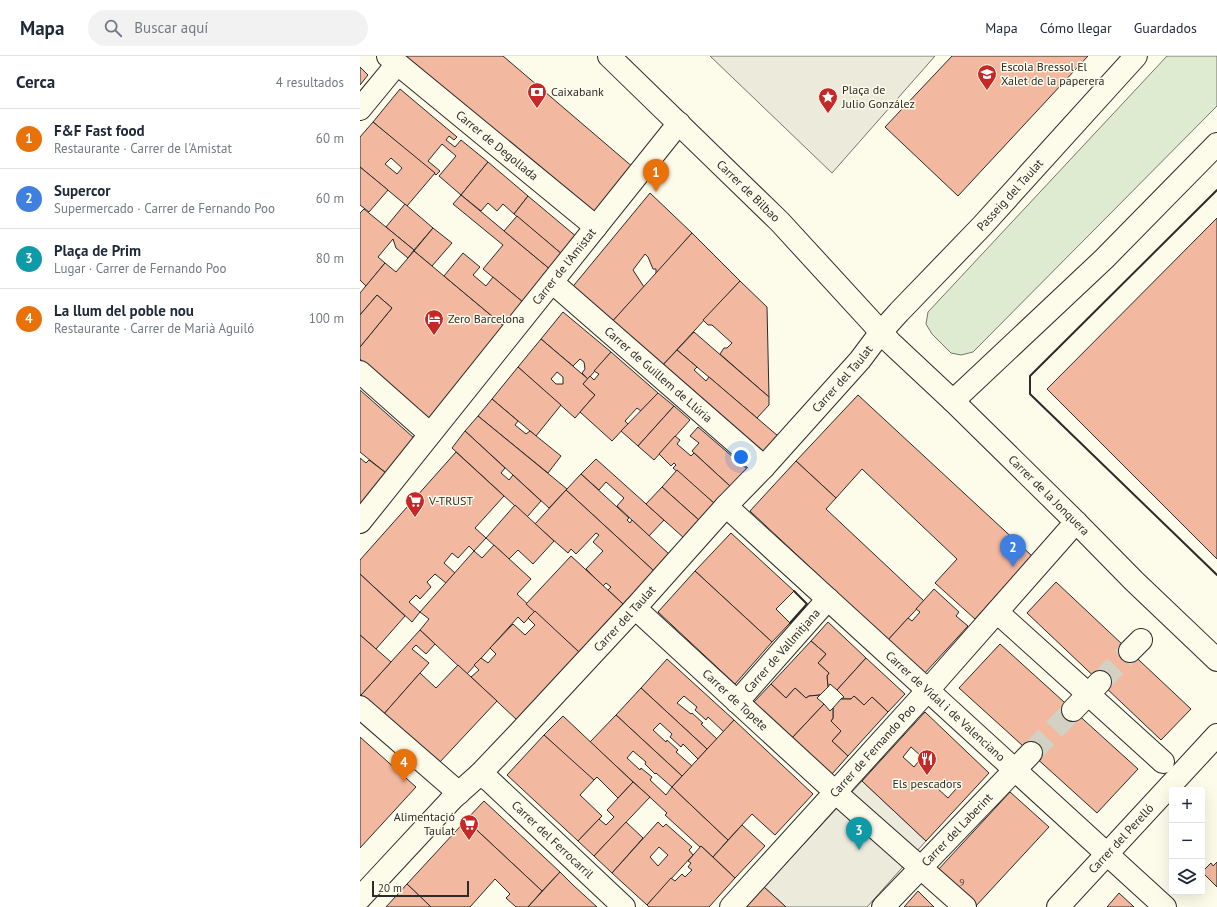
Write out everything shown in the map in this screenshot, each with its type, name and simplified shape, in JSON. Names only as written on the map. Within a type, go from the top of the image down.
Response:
[{"type":"street","name":"Carrer de Bilbao","points":[[609,56],[780,222],[881,332]]},
{"type":"street","name":"Passeig del Taulat","points":[[881,332],[982,226],[1136,56]]},
{"type":"street","points":[[360,108],[393,60]]},
{"type":"street","name":"Carrer de Degollada","points":[[393,60],[596,227]]},
{"type":"street","name":"Carrer de l'Amistat","points":[[360,522],[679,123]]},
{"type":"street","points":[[954,401],[1104,259],[1217,144]]},
{"type":"street","name":"Carrer de Guillem de Llúria","points":[[552,282],[764,467]]},
{"type":"street","name":"Carrer de la Jonquera","points":[[881,332],[954,401],[1134,581],[1217,660]]},
{"type":"street","name":"Carrer del Taulat","points":[[360,898],[458,793],[480,774],[518,734],[635,608],[860,360],[881,332]]},
{"type":"street","points":[[360,372],[430,434]]},
{"type":"street","name":"Carrer de Vidal i de Valenciano","points":[[726,506],[1165,907]]},
{"type":"street","name":"Carrer de Fernando Poo","points":[[731,907],[928,690],[1076,522]]},
{"type":"street","name":"Carrer de Vallmitjana","points":[[737,702],[828,599]]},
{"type":"street","name":"Carrer de Topete","points":[[635,608],[835,792],[921,868]]},
{"type":"street","points":[[997,612],[1094,688],[1163,762]]},
{"type":"street","points":[[1073,710],[1094,688]]},
{"type":"street","points":[[360,707],[458,793]]},
{"type":"street","name":"Carrer del Perelló","points":[[1058,907],[1217,735]]},
{"type":"street","name":"Carrer del Laberint","points":[[883,907],[1031,753]]},
{"type":"street","name":"Carrer del Ferrocarril","points":[[480,774],[490,781],[624,907]]},
{"type":"street","points":[[921,868],[965,907]]},
{"type":"green space","points":[[1167,56],[1217,56],[1217,106],[973,352],[961,355],[951,353],[932,334],[926,324],[928,312]]},
{"type":"shaded area","name":"Plaça de Julio González","points":[[710,56],[935,56],[832,173]]},
{"type":"shaded area","points":[[862,781],[926,841],[867,907],[786,907],[764,887]]},
{"type":"building","points":[[405,56],[503,56],[634,168],[594,217]]},
{"type":"building","name":"Escola Bressol El Xalet de la paperera","points":[[952,56],[1088,56],[958,196],[885,127]]},
{"type":"building","points":[[360,67],[368,75],[360,85]]},
{"type":"building","points":[[400,89],[457,137],[454,140],[449,136],[446,140],[455,147],[461,140],[488,162],[461,195],[439,176],[456,156],[442,144],[428,161],[440,171],[436,175],[373,122]]},
{"type":"building","points":[[373,122],[435,173],[407,206],[360,167],[360,137]],"holes":[[[391,158],[402,168],[397,174],[385,164]]]},
{"type":"building","points":[[488,162],[528,196],[514,214],[503,204],[497,211],[488,203],[481,211],[461,195]]},
{"type":"building","points":[[360,167],[388,190],[369,212],[360,205]]},
{"type":"building","points":[[650,193],[692,233],[656,274],[656,269],[653,269],[648,257],[645,254],[633,270],[644,287],[610,324],[570,290]]},
{"type":"building","points":[[461,195],[551,270],[524,303],[483,269],[503,245],[453,204]]},
{"type":"building","points":[[528,196],[578,238],[563,255],[514,214]]},
{"type":"building","points":[[405,204],[433,228],[414,250],[386,227]]},
{"type":"building","points":[[364,209],[414,250],[408,258],[396,248],[393,239],[378,257],[385,263],[366,286],[360,280],[360,213]]},
{"type":"building","points":[[517,216],[563,255],[551,270],[504,231]]},
{"type":"building","points":[[1217,218],[1217,559],[1047,389]]},
{"type":"building","points":[[433,228],[452,243],[432,266],[414,251]]},
{"type":"building","points":[[692,233],[740,281],[661,367],[610,324]]},
{"type":"building","name":"Zero Barcelona","points":[[414,251],[505,327],[429,420],[360,359],[360,347],[392,308],[377,295],[360,315],[360,293],[385,263],[396,272]]},
{"type":"building","points":[[463,253],[480,267],[473,275],[486,286],[493,277],[524,303],[505,327],[444,276]]},
{"type":"building","points":[[740,281],[767,307],[769,397],[720,354],[724,348],[727,348],[732,343],[712,325],[708,325],[703,320]]},
{"type":"building","points":[[377,295],[392,308],[360,347],[360,315]]},
{"type":"building","points":[[563,312],[611,352],[588,379],[582,373],[585,369],[584,362],[580,359],[573,366],[541,339]]},
{"type":"building","points":[[694,332],[769,397],[769,405],[757,418],[677,350]]},
{"type":"building","points":[[541,339],[588,379],[583,384],[595,395],[575,418],[518,367]],"holes":[[[557,372],[563,377],[563,384],[556,384],[551,379]]]},
{"type":"building","points":[[677,350],[697,367],[694,370],[706,381],[709,377],[778,436],[762,453],[661,367]]},
{"type":"building","points":[[611,352],[658,393],[641,411],[637,408],[625,421],[628,424],[612,441],[580,412],[595,395],[583,384],[590,376],[594,380],[599,374],[594,371]]},
{"type":"building","points":[[518,367],[561,405],[536,436],[492,399]]},
{"type":"building","points":[[360,390],[414,438],[386,473],[360,452]]},
{"type":"building","points":[[658,393],[674,406],[638,446],[621,431]]},
{"type":"building","points":[[858,395],[1032,556],[975,619],[935,583],[957,559],[862,469],[836,498],[796,461]]},
{"type":"building","points":[[492,399],[518,421],[515,425],[526,434],[530,431],[561,456],[548,473],[478,416]]},
{"type":"building","points":[[674,406],[690,420],[654,460],[638,446]]},
{"type":"building","points":[[478,416],[567,489],[549,508],[465,431]]},
{"type":"building","points":[[698,427],[747,469],[731,487],[692,451],[699,443],[690,436]]},
{"type":"building","points":[[465,431],[505,468],[501,473],[509,480],[513,475],[541,501],[527,517],[452,448]]},
{"type":"building","points":[[675,436],[680,440],[677,444],[691,456],[694,453],[731,487],[715,504],[673,468],[676,465],[674,463],[671,466],[659,454]]},
{"type":"building","points":[[456,452],[504,496],[475,528],[486,538],[474,551],[469,546],[458,558],[452,553],[444,563],[455,573],[446,583],[435,574],[427,582],[431,587],[420,599],[416,595],[409,602],[420,612],[412,622],[360,574],[360,560]]},
{"type":"building","points":[[360,458],[366,463],[369,460],[386,473],[360,505]]},
{"type":"building","points":[[596,459],[664,520],[649,536],[617,506],[624,498],[606,482],[599,490],[581,474]]},
{"type":"building","points":[[796,461],[836,498],[826,509],[924,601],[888,640],[750,511]]},
{"type":"building","points":[[677,470],[715,504],[700,521],[662,487]]},
{"type":"building","points":[[581,474],[629,518],[627,520],[630,523],[632,520],[669,554],[654,571],[566,490]]},
{"type":"building","points":[[662,487],[700,521],[684,538],[646,504]]},
{"type":"building","points":[[566,490],[654,571],[623,604],[608,590],[611,587],[606,583],[603,586],[586,569],[603,551],[593,542],[599,535],[596,533],[576,554],[571,549],[568,553],[535,524]]},
{"type":"building","points":[[515,505],[554,541],[533,564],[518,550],[509,559],[486,538]]},
{"type":"building","points":[[731,533],[794,591],[776,609],[790,623],[772,642],[695,571]]},
{"type":"building","points":[[494,545],[531,579],[517,594],[535,611],[524,623],[518,617],[467,674],[420,630],[429,619],[420,612],[474,551],[482,558]]},
{"type":"building","points":[[571,556],[623,604],[579,652],[526,604]]},
{"type":"building","points":[[695,571],[772,642],[735,684],[658,612]]},
{"type":"building","points":[[360,574],[405,616],[376,649],[360,635]]},
{"type":"building","points":[[1056,582],[1191,709],[1161,740],[1027,613]]},
{"type":"building","points":[[934,589],[959,612],[956,616],[968,626],[924,674],[888,640],[908,618],[912,621],[920,612],[916,609]]},
{"type":"building","points":[[535,611],[579,652],[517,720],[471,677],[479,670],[474,665],[481,658],[488,663],[496,654],[490,648],[513,624],[525,635],[535,625],[528,618]]},
{"type":"building","points":[[828,622],[866,658],[837,690],[830,684],[828,687],[827,676],[829,673],[818,663],[826,654],[811,641]]},
{"type":"building","points":[[420,630],[435,644],[426,654],[416,645],[412,649],[429,663],[383,715],[361,695]]},
{"type":"building","points":[[360,635],[391,662],[361,695],[360,695]]},
{"type":"building","points":[[811,641],[826,654],[818,663],[829,673],[827,676],[828,687],[820,695],[809,696],[806,698],[795,688],[786,698],[771,684]]},
{"type":"building","points":[[1000,644],[1138,769],[1097,813],[959,688]]},
{"type":"building","points":[[866,658],[905,694],[888,712],[872,697],[864,705],[854,696],[851,699],[841,699],[844,697],[837,690]]},
{"type":"building","points":[[667,659],[734,720],[724,732],[708,717],[706,720],[695,710],[697,707],[684,696],[677,703],[691,714],[692,713],[717,739],[707,749],[641,688]]},
{"type":"building","points":[[458,665],[497,701],[439,763],[383,715],[420,673],[436,688]]},
{"type":"building","points":[[771,684],[786,698],[795,688],[806,698],[809,696],[820,695],[817,698],[824,704],[792,738],[754,702]]},
{"type":"building","points":[[641,688],[707,749],[698,759],[683,744],[681,747],[670,737],[672,734],[660,723],[653,730],[666,742],[667,740],[678,750],[676,752],[692,766],[682,776],[616,715]]},
{"type":"building","points":[[854,696],[864,705],[872,697],[888,712],[848,756],[832,741],[841,731],[831,721],[833,718],[833,708],[841,699],[851,699]]},
{"type":"building","points":[[824,704],[830,711],[833,708],[833,718],[831,721],[841,731],[832,741],[848,756],[832,774],[792,738]]},
{"type":"building","name":"Els pescadors","points":[[925,712],[989,773],[926,841],[862,781]],"holes":[[[911,747],[922,757],[914,767],[903,757]],[[945,779],[956,789],[948,798],[937,788]]]},
{"type":"building","points":[[616,715],[682,776],[672,787],[728,840],[713,857],[665,815],[667,813],[590,742]],"holes":[[[633,751],[646,762],[645,764],[655,774],[656,773],[672,787],[666,795],[650,780],[652,777],[641,768],[640,770],[627,758]]]},
{"type":"building","points":[[563,716],[633,782],[618,798],[597,777],[594,780],[588,776],[544,735]]},
{"type":"building","points":[[734,720],[813,794],[775,835],[752,814],[728,840],[672,787]]},
{"type":"building","points":[[544,735],[594,780],[580,795],[602,816],[578,841],[507,775]]},
{"type":"building","points":[[360,737],[416,787],[360,848]]},
{"type":"building","points":[[633,782],[650,797],[594,856],[578,841],[599,819],[606,825],[614,817],[607,810]]},
{"type":"building","points":[[1010,792],[1049,827],[975,907],[937,871]]},
{"type":"building","points":[[484,801],[560,872],[542,891],[466,820]]},
{"type":"building","points":[[466,820],[542,891],[528,907],[516,907],[506,898],[510,894],[495,879],[470,907],[431,907],[407,884]]},
{"type":"building","points":[[626,822],[643,838],[612,873],[594,856]]},
{"type":"building","points":[[658,822],[663,827],[666,824],[692,847],[689,850],[693,855],[647,905],[612,873]],"holes":[[[659,847],[668,855],[658,866],[650,857]]]},
{"type":"building","points":[[742,825],[765,846],[735,878],[713,857]]},
{"type":"building","points":[[701,846],[735,878],[709,907],[649,907],[647,905],[671,878],[675,881],[682,874],[685,877],[692,870],[688,867],[691,863],[688,861]]},
{"type":"building","points":[[1217,862],[1217,887],[1205,875],[1205,869],[1211,863],[1213,866]]},
{"type":"building","points":[[560,872],[573,885],[597,907],[528,907]]},
{"type":"building","points":[[407,884],[429,905],[431,907],[386,907]]},
{"type":"building","points":[[764,887],[786,907],[746,907]]},
{"type":"building","points":[[918,891],[934,907],[904,907]]},
{"type":"building","points":[[1119,893],[1134,907],[1107,907]]},
{"type":"tunnel","points":[[1100,682],[1130,651]]},
{"type":"tunnel","points":[[1031,753],[1073,710]]},
{"type":"wall","points":[[1217,190],[1030,376],[1030,394],[1217,575]]},
{"type":"wall","points":[[790,623],[807,604],[794,591]]},
{"type":"place","name":"Escola Bressol El Xalet de la paperera","points":[[987,91]]},
{"type":"place","name":"Caixabank","points":[[537,109]]},
{"type":"place","name":"Plaça de Julio González","points":[[828,114]]},
{"type":"place","name":"F&F Fast food","points":[[656,192]]},
{"type":"place","name":"Zero Barcelona","points":[[434,336]]},
{"type":"place","name":"V-TRUST","points":[[415,518]]},
{"type":"place","name":"Supercor","points":[[1013,567]]},
{"type":"place","name":"Els pescadors","points":[[927,776]]},
{"type":"place","name":"La llum del poble nou","points":[[404,782]]},
{"type":"place","name":"Alimentació Taulat","points":[[469,841]]},
{"type":"place","name":"Plaça de Prim","points":[[859,850]]}]
